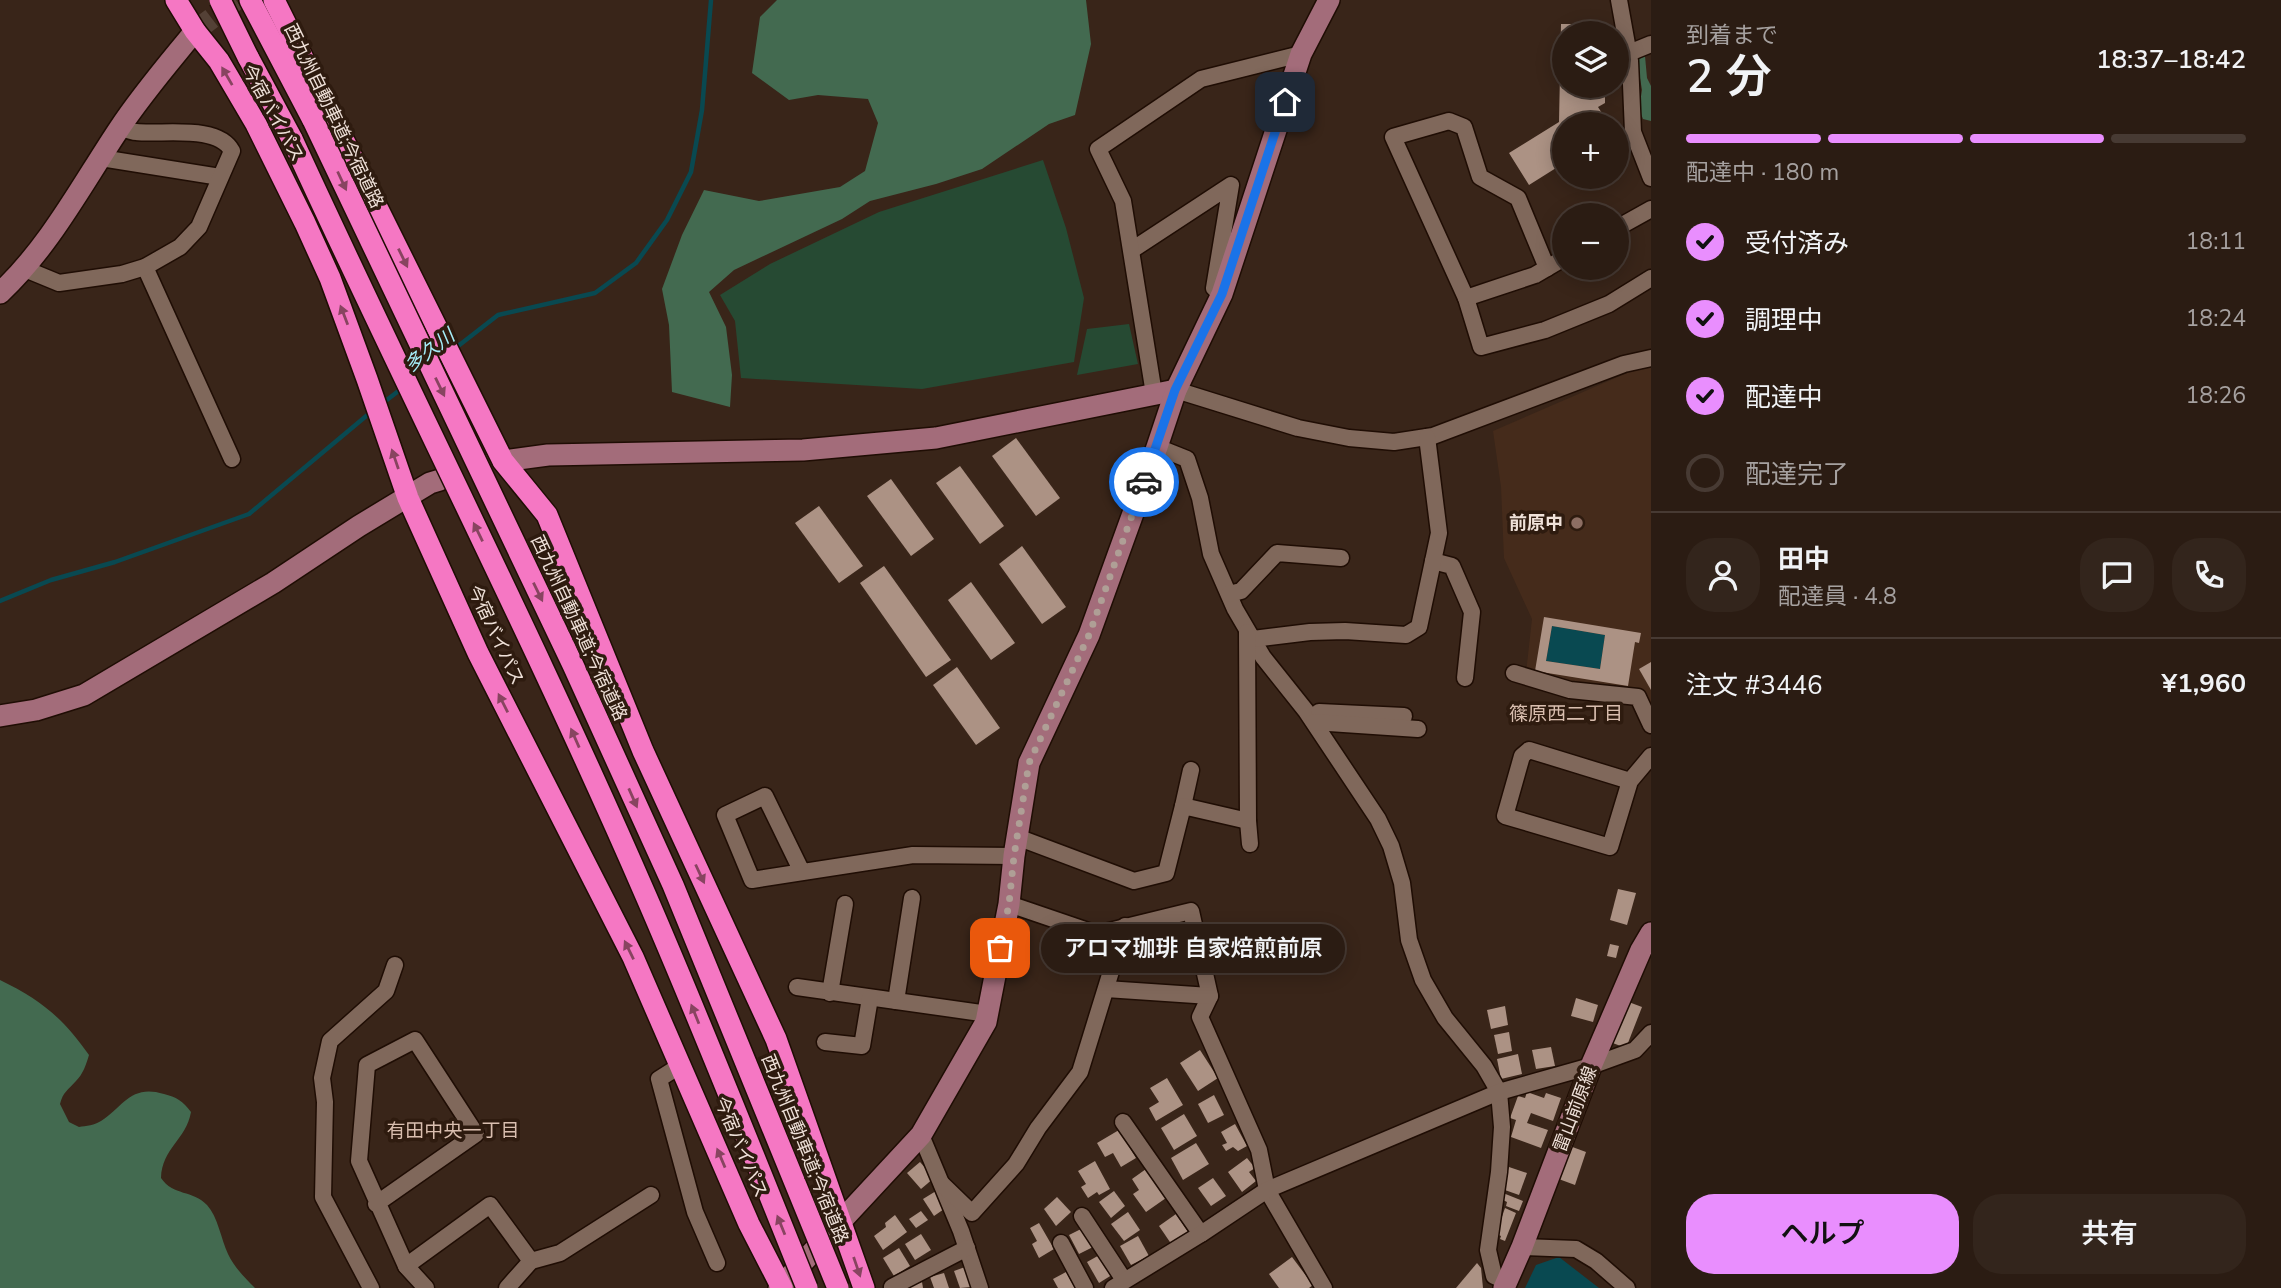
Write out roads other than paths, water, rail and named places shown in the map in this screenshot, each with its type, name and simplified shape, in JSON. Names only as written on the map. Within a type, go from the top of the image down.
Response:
[{"type":"highway","name":"今宿バイパス","points":[[176,0],[195,31],[219,61],[256,124],[330,278],[408,498],[478,653],[633,957],[749,1224],[781,1287]]},
{"type":"highway","points":[[220,0],[292,139],[547,677],[641,885],[807,1288]]},
{"type":"highway","name":"西九州自動車道;今宿道路","points":[[250,0],[313,120],[567,653],[673,886],[838,1288]]},
{"type":"highway","points":[[274,0],[503,461],[547,515],[643,751],[776,1039],[864,1288]]},
{"type":"street","points":[[781,1287],[921,1135],[986,1022],[1009,904],[1029,763],[1089,635],[1175,390],[1222,294],[1301,54],[1329,0]]},
{"type":"street","points":[[1619,0],[1623,21]]},
{"type":"street","points":[[0,293],[25,269],[74,201],[120,127],[195,31]]},
{"type":"street","points":[[1651,44],[1629,53],[1633,132],[1651,178]]},
{"type":"street","points":[[1154,394],[1123,201],[1098,149],[1201,79],[1301,54]]},
{"type":"street","points":[[1547,268],[1518,198],[1480,177],[1464,127],[1449,121],[1393,137],[1466,298],[1481,346],[1545,330],[1609,304],[1651,278]]},
{"type":"street","points":[[25,269],[59,282],[122,274],[145,267],[180,247],[198,227],[232,151],[228,144],[200,132],[134,132],[120,127]]},
{"type":"street","points":[[101,158],[220,177]]},
{"type":"street","points":[[1132,250],[1231,185],[1214,288],[1222,294]]},
{"type":"street","points":[[1629,221],[1651,209]]},
{"type":"street","points":[[1466,298],[1535,275],[1552,265]]},
{"type":"street","points":[[145,267],[232,459]]},
{"type":"street","points":[[503,461],[548,455],[803,450],[936,438],[1175,390],[1298,428],[1349,438],[1394,442],[1427,437],[1624,364],[1651,358]]},
{"type":"street","points":[[1250,635],[1345,631],[1406,635],[1419,627],[1439,533],[1427,437]]},
{"type":"street","points":[[1157,447],[1187,459],[1200,498],[1212,554],[1228,594],[1263,657],[1310,716],[1371,807],[1391,846],[1402,883],[1409,940],[1423,980],[1445,1018],[1478,1058],[1499,1092],[1502,1127],[1499,1172],[1488,1250],[1494,1276],[1506,1285]]},
{"type":"street","points":[[0,716],[47,708],[84,695],[273,583],[430,483],[440,480]]},
{"type":"street","points":[[1228,594],[1241,591],[1278,553],[1341,558]]},
{"type":"street","points":[[1433,561],[1452,566],[1472,612],[1465,678]]},
{"type":"street","points":[[1250,635],[1250,844]]},
{"type":"street","points":[[1514,673],[1570,690],[1638,697],[1651,725]]},
{"type":"street","points":[[1310,716],[1404,716]]},
{"type":"street","points":[[1310,716],[1418,729]]},
{"type":"street","points":[[1630,781],[1529,750],[1522,756],[1505,816],[1610,847],[1630,781],[1651,756]]},
{"type":"street","points":[[802,872],[765,796],[725,816],[752,880],[913,855],[1015,847],[1134,881],[1166,873],[1191,769]]},
{"type":"street","points":[[1183,806],[1248,821]]},
{"type":"street","points":[[896,1001],[912,898]]},
{"type":"street","points":[[830,992],[845,904]]},
{"type":"street","points":[[1009,904],[1097,934],[1191,911],[1210,996],[1200,1017],[1259,1150],[1267,1190],[1324,1288]]},
{"type":"street","points":[[942,1184],[972,1213],[1016,1164],[1038,1128],[1080,1072],[1125,926]]},
{"type":"street","name":"雷山前原線","points":[[1506,1285],[1591,1066],[1641,950],[1651,933]]},
{"type":"street","points":[[370,1288],[323,1197],[325,1102],[322,1078],[330,1041],[386,991],[395,965]]},
{"type":"street","points":[[797,987],[988,1014]]},
{"type":"street","points":[[1105,989],[1210,996]]},
{"type":"street","points":[[825,1042],[862,1046],[870,998]]},
{"type":"street","points":[[1082,1216],[1119,1284],[1267,1190],[1499,1092],[1591,1066],[1634,1050],[1651,1033]]},
{"type":"street","points":[[376,1204],[476,1134],[415,1040],[367,1065],[359,1161],[376,1204],[406,1266],[426,1288]]},
{"type":"street","points":[[681,1065],[659,1079],[695,1212],[717,1263]]},
{"type":"street","points":[[1123,1122],[1201,1234]]},
{"type":"street","points":[[921,1135],[967,1248],[979,1288]]},
{"type":"street","points":[[508,1288],[531,1261],[560,1253],[651,1195]]},
{"type":"street","points":[[406,1266],[490,1205],[531,1261]]},
{"type":"street","points":[[1062,1243],[1085,1288]]},
{"type":"street","points":[[1522,1247],[1576,1249],[1596,1261],[1627,1288]]},
{"type":"street","points":[[892,1287],[967,1248]]},
{"type":"water","points":[[1552,626],[1605,635],[1600,669],[1546,661]]},
{"type":"water","points":[[1559,1257],[1599,1288],[1525,1288],[1536,1265]]},
{"type":"waterway","name":"多久川","points":[[453,350],[498,315],[595,293],[636,263],[667,220],[691,172],[702,110],[711,0]]},
{"type":"waterway","name":"多久川","points":[[383,403],[401,389]]},
{"type":"waterway","name":"多久川","points":[[0,601],[51,580],[115,562],[249,514],[371,412]]},
{"type":"tunnel","points":[[195,31],[236,0]]},
{"type":"tunnel","points":[[440,480],[503,461]]},
{"type":"place","name":"前原中","points":[[1577,523]]},
{"type":"place","name":"アロマ珈琲 自家焙煎前原","points":[[1000,948]]},
{"type":"district","name":"篠原西二丁目","points":[[1566,713]]},
{"type":"district","name":"有田中央一丁目","points":[[453,1130]]}]
